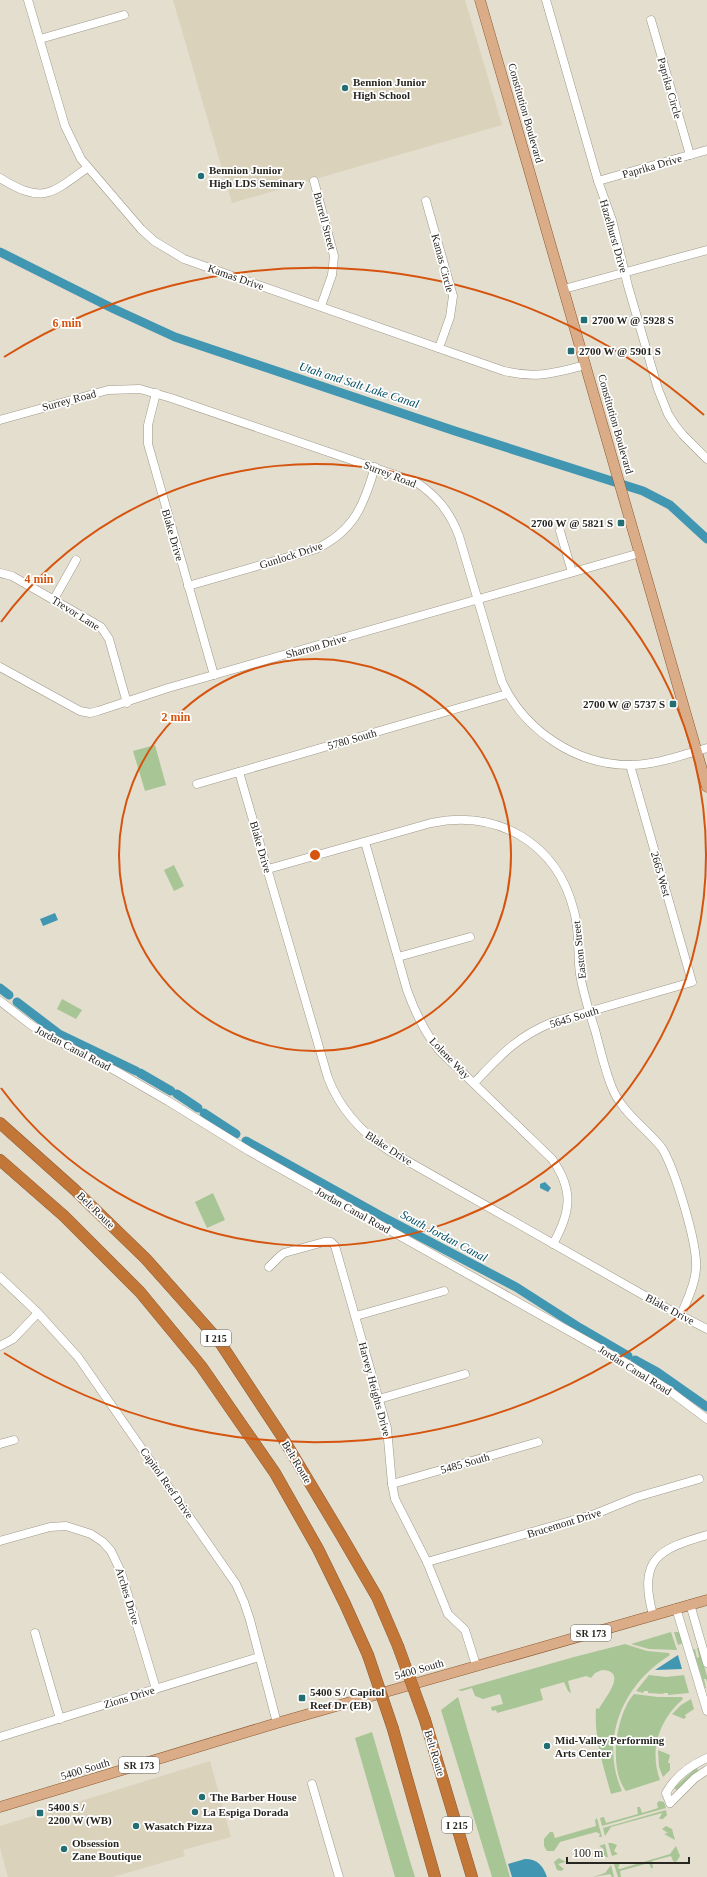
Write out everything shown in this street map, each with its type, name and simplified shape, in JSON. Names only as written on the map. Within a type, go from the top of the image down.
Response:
[{"type":"highway","name":"Belt Route","points":[[0,1123],[75,1190],[146,1259],[219,1342],[281,1435],[377,1597],[398,1646],[425,1720],[472,1877]]},
{"type":"highway","name":"I 215","points":[[0,1160],[64,1216],[140,1292],[201,1366],[275,1473],[318,1549],[368,1655],[393,1729],[435,1877]]},
{"type":"main road","name":"Constitution Boulevard","points":[[480,0],[707,787]]},
{"type":"main road","name":"5400 South","points":[[0,1807],[277,1722],[707,1600]]},
{"type":"street","name":"Kamas Drive","points":[[28,0],[65,126],[75,148],[88,168],[142,229],[167,250],[184,259],[504,371],[527,376],[547,375],[586,365]]},
{"type":"street","name":"Hazelhurst Drive","points":[[546,0],[598,181],[612,220],[625,273],[663,402],[668,414],[683,435],[707,459]]},
{"type":"street","points":[[40,39],[124,14]]},
{"type":"street","name":"Paprika Circle","points":[[650,20],[690,155]]},
{"type":"street","name":"Paprika Drive","points":[[598,181],[707,150]]},
{"type":"street","points":[[0,178],[19,190],[29,194],[43,194],[59,189],[88,168]]},
{"type":"street","name":"Burrell Street","points":[[314,181],[334,256],[332,275],[321,306]]},
{"type":"street","name":"Kamas Circle","points":[[426,201],[453,296],[450,317],[439,348]]},
{"type":"street","points":[[564,289],[707,250]]},
{"type":"street","name":"Surrey Road","points":[[0,420],[108,390],[140,389],[156,393],[416,482],[434,496],[443,505],[450,516],[459,536],[497,670],[507,694],[522,714],[539,731],[567,750],[597,762],[630,765],[662,761],[707,748]]},
{"type":"street","name":"Blake Drive","points":[[156,393],[148,425],[148,444],[214,675]]},
{"type":"street","name":"Gunlock Drive","points":[[188,586],[306,552],[327,544],[342,533],[353,520],[364,501],[375,467]]},
{"type":"street","points":[[560,531],[572,572]]},
{"type":"street","name":"Sharron Drive","points":[[0,667],[85,713],[98,711],[214,675],[640,553]]},
{"type":"street","points":[[54,599],[76,560]]},
{"type":"street","name":"Trevor Lane","points":[[0,573],[12,576],[54,599],[97,624],[104,630],[109,639],[127,703]]},
{"type":"street","name":"5780 South","points":[[198,784],[507,694]]},
{"type":"street","name":"2665 West","points":[[630,765],[692,982]]},
{"type":"street","name":"Blake Drive","points":[[239,772],[328,1078],[336,1096],[353,1121],[365,1133],[388,1150],[553,1244],[707,1329]]},
{"type":"street","name":"Easton Street","points":[[268,869],[431,823],[452,820],[482,821],[497,825],[525,838],[552,864],[569,894],[576,918],[580,974],[615,1095],[628,1112],[662,1148],[677,1184],[693,1240],[696,1268],[694,1283],[681,1315]]},
{"type":"street","name":"Lolene Way","points":[[365,842],[414,1010],[425,1031],[439,1050],[552,1158],[560,1170],[567,1191],[568,1208],[566,1216],[553,1244]]},
{"type":"street","points":[[398,957],[470,937]]},
{"type":"street","name":"5645 South","points":[[474,1083],[500,1056],[526,1034],[553,1022],[692,982]]},
{"type":"street","name":"Jordan Canal Road","points":[[0,1001],[31,1025],[54,1039],[151,1091],[249,1151],[626,1363],[667,1389],[707,1419]]},
{"type":"street","name":"Harvey Heights Drive","points":[[270,1267],[284,1253],[324,1242],[331,1242],[337,1252],[388,1435],[392,1484],[395,1499],[427,1562],[448,1614],[465,1630],[476,1665]]},
{"type":"street","name":"Capitol Reef Drive","points":[[0,1277],[38,1313],[68,1344],[78,1357],[236,1584],[244,1602],[257,1645],[277,1722]]},
{"type":"street","points":[[356,1316],[444,1291]]},
{"type":"street","points":[[0,1346],[13,1339],[38,1313]]},
{"type":"street","points":[[379,1399],[465,1374]]},
{"type":"street","points":[[0,1444],[14,1440]]},
{"type":"street","name":"5485 South","points":[[392,1484],[538,1442]]},
{"type":"street","name":"Brucemont Drive","points":[[427,1562],[595,1514],[637,1497],[699,1478]]},
{"type":"street","name":"Arches Drive","points":[[0,1541],[50,1527],[66,1526],[91,1534],[103,1542],[114,1556],[121,1572],[156,1689]]},
{"type":"street","points":[[653,1615],[647,1587],[651,1567],[656,1558],[663,1551],[673,1546],[707,1535]]},
{"type":"street","points":[[690,1604],[707,1663]]},
{"type":"street","points":[[676,1608],[707,1712]]},
{"type":"street","points":[[35,1633],[60,1718]]},
{"type":"street","name":"Zions Drive","points":[[0,1737],[259,1657]]},
{"type":"street","points":[[707,1758],[692,1766],[670,1786],[666,1793],[670,1803],[695,1778],[707,1770]]},
{"type":"street","points":[[312,1784],[339,1877]]},
{"type":"shaded area","name":"Bennion Junior High School","points":[[173,0],[465,0],[502,125],[232,203]]},
{"type":"shaded area","points":[[210,1761],[231,1837],[183,1850],[185,1856],[113,1877],[8,1877],[0,1848],[0,1826]]},
{"type":"green space","points":[[155,745],[166,785],[145,791],[133,751]]},
{"type":"green space","points":[[174,865],[184,886],[174,891],[164,870]]},
{"type":"green space","points":[[62,999],[82,1010],[76,1019],[57,1009]]},
{"type":"green space","points":[[213,1193],[225,1220],[207,1228],[195,1202]]},
{"type":"green space","points":[[671,1632],[677,1650],[649,1649],[631,1644]]},
{"type":"green space","points":[[674,1632],[679,1632],[683,1643],[678,1645]]},
{"type":"green space","points":[[625,1644],[647,1651],[669,1653],[670,1655],[639,1681],[628,1697],[620,1714],[615,1733],[613,1752],[616,1771],[622,1791],[611,1794],[596,1730],[596,1708],[599,1709],[609,1693],[614,1680],[614,1675],[610,1672],[602,1670],[595,1673],[591,1678],[586,1676],[568,1681],[571,1693],[568,1691],[564,1682],[540,1689],[543,1700],[497,1713],[496,1710],[492,1711],[491,1707],[503,1704],[500,1694],[483,1699],[475,1696],[472,1688],[462,1691],[458,1690],[574,1657]]},
{"type":"green space","points":[[697,1648],[699,1648],[707,1676],[707,1682],[706,1679],[704,1679],[706,1688],[693,1649],[695,1649],[697,1658],[699,1657]]},
{"type":"green space","points":[[649,1675],[666,1677],[684,1675],[689,1693],[668,1695],[668,1693],[648,1693],[648,1691],[644,1691],[643,1693],[636,1691]]},
{"type":"green space","points":[[634,1694],[658,1697],[682,1697],[683,1699],[668,1716],[658,1736],[656,1758],[660,1780],[626,1791],[620,1781],[617,1769],[616,1742],[623,1714]]},
{"type":"green space","points":[[458,1697],[510,1877],[492,1877],[441,1710]]},
{"type":"green space","points":[[691,1699],[694,1709],[685,1715],[686,1717],[684,1719],[672,1714],[681,1705]]},
{"type":"green space","points":[[372,1732],[415,1877],[395,1877],[355,1738]]},
{"type":"green space","points":[[658,1750],[670,1755],[668,1763],[670,1763],[670,1770],[663,1777],[659,1767]]},
{"type":"green space","points":[[697,1767],[698,1771],[677,1790],[674,1788]]},
{"type":"green space","points":[[659,1801],[664,1802],[666,1808],[602,1826],[600,1818],[604,1817],[606,1823],[638,1814],[637,1807],[640,1807],[642,1813],[658,1808],[657,1803]]},
{"type":"green space","points":[[666,1810],[667,1815],[663,1819],[659,1819],[662,1813],[611,1827],[605,1836],[603,1828]]},
{"type":"green space","points":[[597,1818],[602,1837],[599,1837],[600,1834],[596,1832],[560,1842],[554,1851],[547,1851],[544,1846],[544,1839],[550,1832],[553,1832],[555,1838],[596,1826],[595,1820]]},
{"type":"green space","points":[[666,1826],[672,1829],[675,1840],[664,1834],[668,1833],[662,1829]]},
{"type":"green space","points":[[608,1843],[617,1845],[614,1851],[618,1854],[612,1856]]},
{"type":"green space","points":[[605,1844],[608,1857],[600,1853],[604,1849],[599,1846]]},
{"type":"green space","points":[[676,1846],[680,1856],[676,1862],[673,1861],[671,1856],[652,1861],[653,1868],[651,1868],[649,1863],[620,1871],[621,1877],[618,1877],[614,1864],[620,1863],[618,1868],[620,1869],[670,1854]]},
{"type":"green space","points":[[559,1858],[566,1862],[558,1864],[564,1869],[561,1871],[557,1870],[554,1862]]},
{"type":"green space","points":[[611,1865],[614,1877],[610,1874],[593,1877],[605,1873]]},
{"type":"water","points":[[55,913],[58,920],[43,926],[40,919]]},
{"type":"water","points":[[545,1182],[551,1188],[548,1192],[540,1188],[540,1184]]},
{"type":"water","points":[[678,1655],[682,1669],[655,1670]]},
{"type":"water","points":[[530,1859],[537,1862],[544,1870],[547,1877],[512,1877],[508,1864]]},
{"type":"waterway","name":"Utah and Salt Lake Canal","points":[[0,252],[114,309],[175,337],[455,431],[643,491],[670,505],[707,539]]},
{"type":"waterway","name":"South Jordan Canal","points":[[0,988],[9,995]]},
{"type":"waterway","name":"South Jordan Canal","points":[[17,1002],[59,1034],[136,1071]]},
{"type":"waterway","name":"South Jordan Canal","points":[[140,1073],[171,1091]]},
{"type":"waterway","name":"South Jordan Canal","points":[[177,1094],[198,1108]]},
{"type":"waterway","name":"South Jordan Canal","points":[[204,1113],[236,1134]]},
{"type":"waterway","name":"South Jordan Canal","points":[[246,1141],[379,1215],[516,1287],[580,1328],[628,1356]]},
{"type":"waterway","name":"South Jordan Canal","points":[[635,1360],[657,1372],[707,1407]]},
{"type":"place","name":"Bennion Junior High School","points":[[345,88]]},
{"type":"place","name":"Bennion Junior High LDS Seminary","points":[[201,176]]},
{"type":"place","name":"2700 W @ 5928 S","points":[[584,320]]},
{"type":"place","name":"2700 W @ 5901 S","points":[[571,351]]},
{"type":"place","name":"2700 W @ 5821 S","points":[[621,523]]},
{"type":"place","name":"2700 W @ 5737 S","points":[[673,704]]},
{"type":"place","name":"5400 S / Capitol Reef Dr (EB)","points":[[302,1698]]},
{"type":"place","name":"Mid-Valley Performing Arts Center","points":[[547,1746]]},
{"type":"place","name":"The Barber House","points":[[202,1797]]},
{"type":"place","name":"La Espiga Dorada","points":[[195,1812]]},
{"type":"place","name":"5400 S / 2200 W (WB)","points":[[40,1813]]},
{"type":"place","name":"Wasatch Pizza","points":[[136,1826]]},
{"type":"place","name":"Obsession Zane Boutique","points":[[64,1849]]}]
